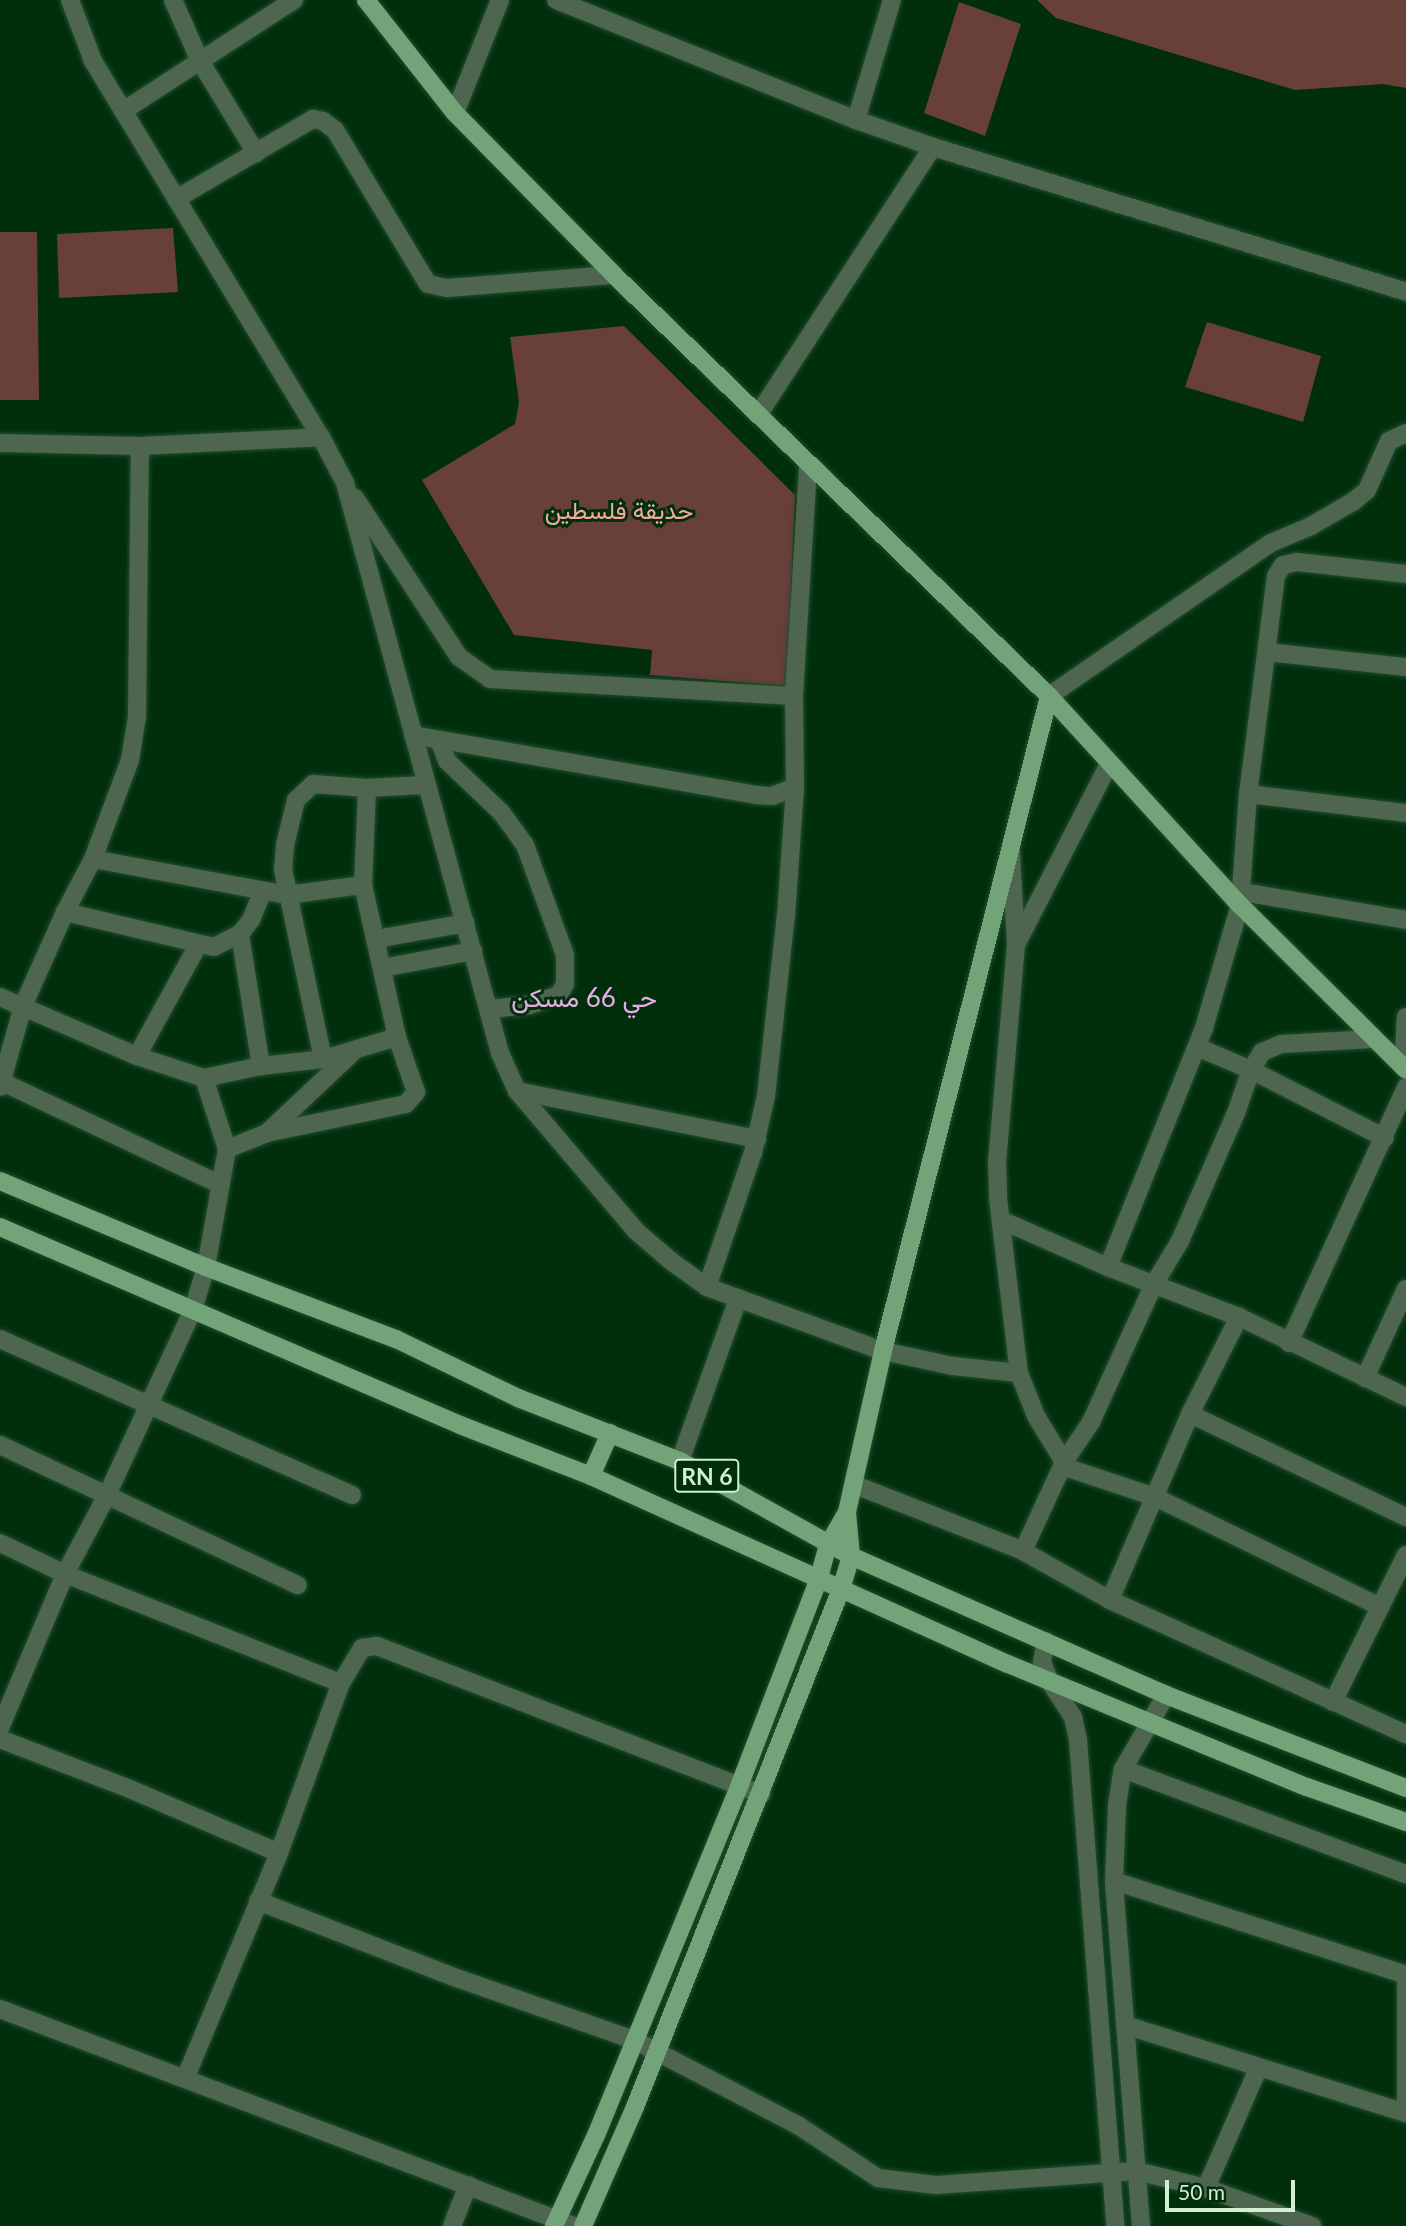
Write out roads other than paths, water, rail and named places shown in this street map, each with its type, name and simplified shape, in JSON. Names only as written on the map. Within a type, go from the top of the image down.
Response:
[{"type":"main road","points":[[366,0],[378,9],[456,113],[614,275],[1049,695],[1109,764],[1241,898],[1372,1038],[1401,1057]]},
{"type":"main road","points":[[562,2224],[634,2040],[740,1784],[819,1578],[828,1545],[847,1512],[883,1351],[1049,695]]},
{"type":"main road","name":"RN 6","points":[[0,1181],[206,1267],[396,1339],[518,1398],[680,1461],[851,1556],[1166,1695],[1406,1788]]},
{"type":"main road","name":"RN 6","points":[[0,1227],[460,1425],[591,1476],[1050,1682],[1150,1724],[1406,1822]]},
{"type":"main road","points":[[591,1476],[610,1433]]},
{"type":"main road","points":[[583,2226],[635,2107],[841,1588],[851,1556],[847,1512]]},
{"type":"street","points":[[70,0],[93,61],[321,437],[345,483],[459,657],[489,679],[794,696]]},
{"type":"street","points":[[173,0],[200,61],[256,153]]},
{"type":"street","points":[[123,111],[294,0]]},
{"type":"street","points":[[456,113],[500,0]]},
{"type":"street","points":[[556,0],[856,120],[933,147],[1406,292]]},
{"type":"street","points":[[856,120],[892,0]]},
{"type":"street","points":[[176,198],[313,119],[330,124],[428,284],[447,288],[614,275]]},
{"type":"street","points":[[758,415],[933,147]]},
{"type":"street","points":[[1049,695],[1271,543],[1311,526],[1354,501],[1367,490],[1389,441],[1406,433]]},
{"type":"street","points":[[0,443],[140,446],[321,437]]},
{"type":"street","points":[[140,446],[137,717],[130,760],[93,859],[65,912],[23,1006],[1,1083],[221,1185]]},
{"type":"street","points":[[707,1287],[757,1139],[766,1096],[781,964],[795,787],[794,696],[808,465]]},
{"type":"street","points":[[345,483],[500,1053],[517,1091],[636,1231],[707,1287],[883,1351],[953,1366],[1019,1373]]},
{"type":"street","points":[[1108,1267],[1197,1047],[1241,898],[1248,794],[1274,580],[1283,565],[1297,562],[1406,574]]},
{"type":"street","points":[[1267,652],[1406,667]]},
{"type":"street","points":[[413,735],[756,795],[772,796],[795,787]]},
{"type":"street","points":[[439,740],[447,761],[501,812],[525,845],[565,955],[565,984],[559,995],[530,1005],[489,1009]]},
{"type":"street","points":[[1016,945],[1109,764]]},
{"type":"street","points":[[323,1059],[287,895],[285,845],[300,794],[313,784],[367,788],[425,785]]},
{"type":"street","points":[[227,1149],[267,1133],[410,1101],[416,1092],[397,1037],[363,886],[367,788]]},
{"type":"street","points":[[1248,794],[1406,813]]},
{"type":"street","points":[[1011,845],[1016,945],[997,1162],[1019,1373],[1036,1416],[1063,1464],[1155,1497],[1381,1607]]},
{"type":"street","points":[[93,859],[287,895],[363,886]]},
{"type":"street","points":[[65,912],[214,947],[240,934],[251,920],[263,891]]},
{"type":"street","points":[[1241,898],[1406,920]]},
{"type":"street","points":[[376,939],[466,923]]},
{"type":"street","points":[[240,934],[261,1066]]},
{"type":"street","points":[[137,1056],[198,945]]},
{"type":"street","points":[[382,968],[473,951]]},
{"type":"street","points":[[0,996],[137,1056],[204,1078],[261,1066],[323,1059],[397,1037]]},
{"type":"street","points":[[1401,1057],[1406,1017]]},
{"type":"street","points":[[1023,1551],[1063,1464],[1091,1422],[1154,1284],[1180,1241],[1236,1113],[1251,1070],[1262,1052],[1281,1044],[1372,1038]]},
{"type":"street","points":[[1197,1047],[1251,1070],[1385,1138]]},
{"type":"street","points":[[267,1133],[354,1051]]},
{"type":"street","points":[[0,1728],[65,1574],[107,1495],[193,1310],[206,1267],[227,1149],[204,1078]]},
{"type":"street","points":[[1289,1343],[1406,1088]]},
{"type":"street","points":[[517,1091],[757,1139]]},
{"type":"street","points":[[1001,1220],[1108,1267],[1239,1317],[1406,1397]]},
{"type":"street","points":[[1365,1378],[1406,1289]]},
{"type":"street","points":[[680,1461],[738,1299]]},
{"type":"street","points":[[1110,1600],[1190,1414],[1239,1317]]},
{"type":"street","points":[[0,1339],[352,1495]]},
{"type":"street","points":[[1190,1414],[1406,1517]]},
{"type":"street","points":[[0,1445],[298,1585]]},
{"type":"street","points":[[855,1485],[1023,1551],[1110,1600],[1406,1734]]},
{"type":"street","points":[[0,1543],[65,1574],[341,1683]]},
{"type":"street","points":[[1333,1702],[1406,1555]]},
{"type":"street","points":[[1046,1641],[1042,1661],[1050,1682],[1073,1717],[1078,1741],[1115,2226]]},
{"type":"street","points":[[185,2079],[279,1853],[341,1683],[362,1648],[377,1646],[761,1794]]},
{"type":"street","points":[[1142,2226],[1114,1881],[1117,1805],[1123,1769],[1166,1695]]},
{"type":"street","points":[[0,1739],[130,1789],[279,1853]]},
{"type":"street","points":[[1123,1769],[1406,1874]]},
{"type":"street","points":[[1114,1881],[1406,1977],[1406,2113],[1258,2069],[1125,2025]]},
{"type":"street","points":[[258,1901],[451,1976],[634,2040],[799,2126],[878,2178],[936,2185],[1137,2171],[1206,2188],[1312,2226]]},
{"type":"street","points":[[1,2011],[468,2185],[562,2224]]},
{"type":"street","points":[[1206,2188],[1258,2069]]},
{"type":"street","points":[[452,2226],[468,2185]]},
{"type":"district","name":"حي 66 مسكن","points":[[584,998]]},
{"type":"park label","name":"حديقة فلسطين","points":[[619,510]]}]
